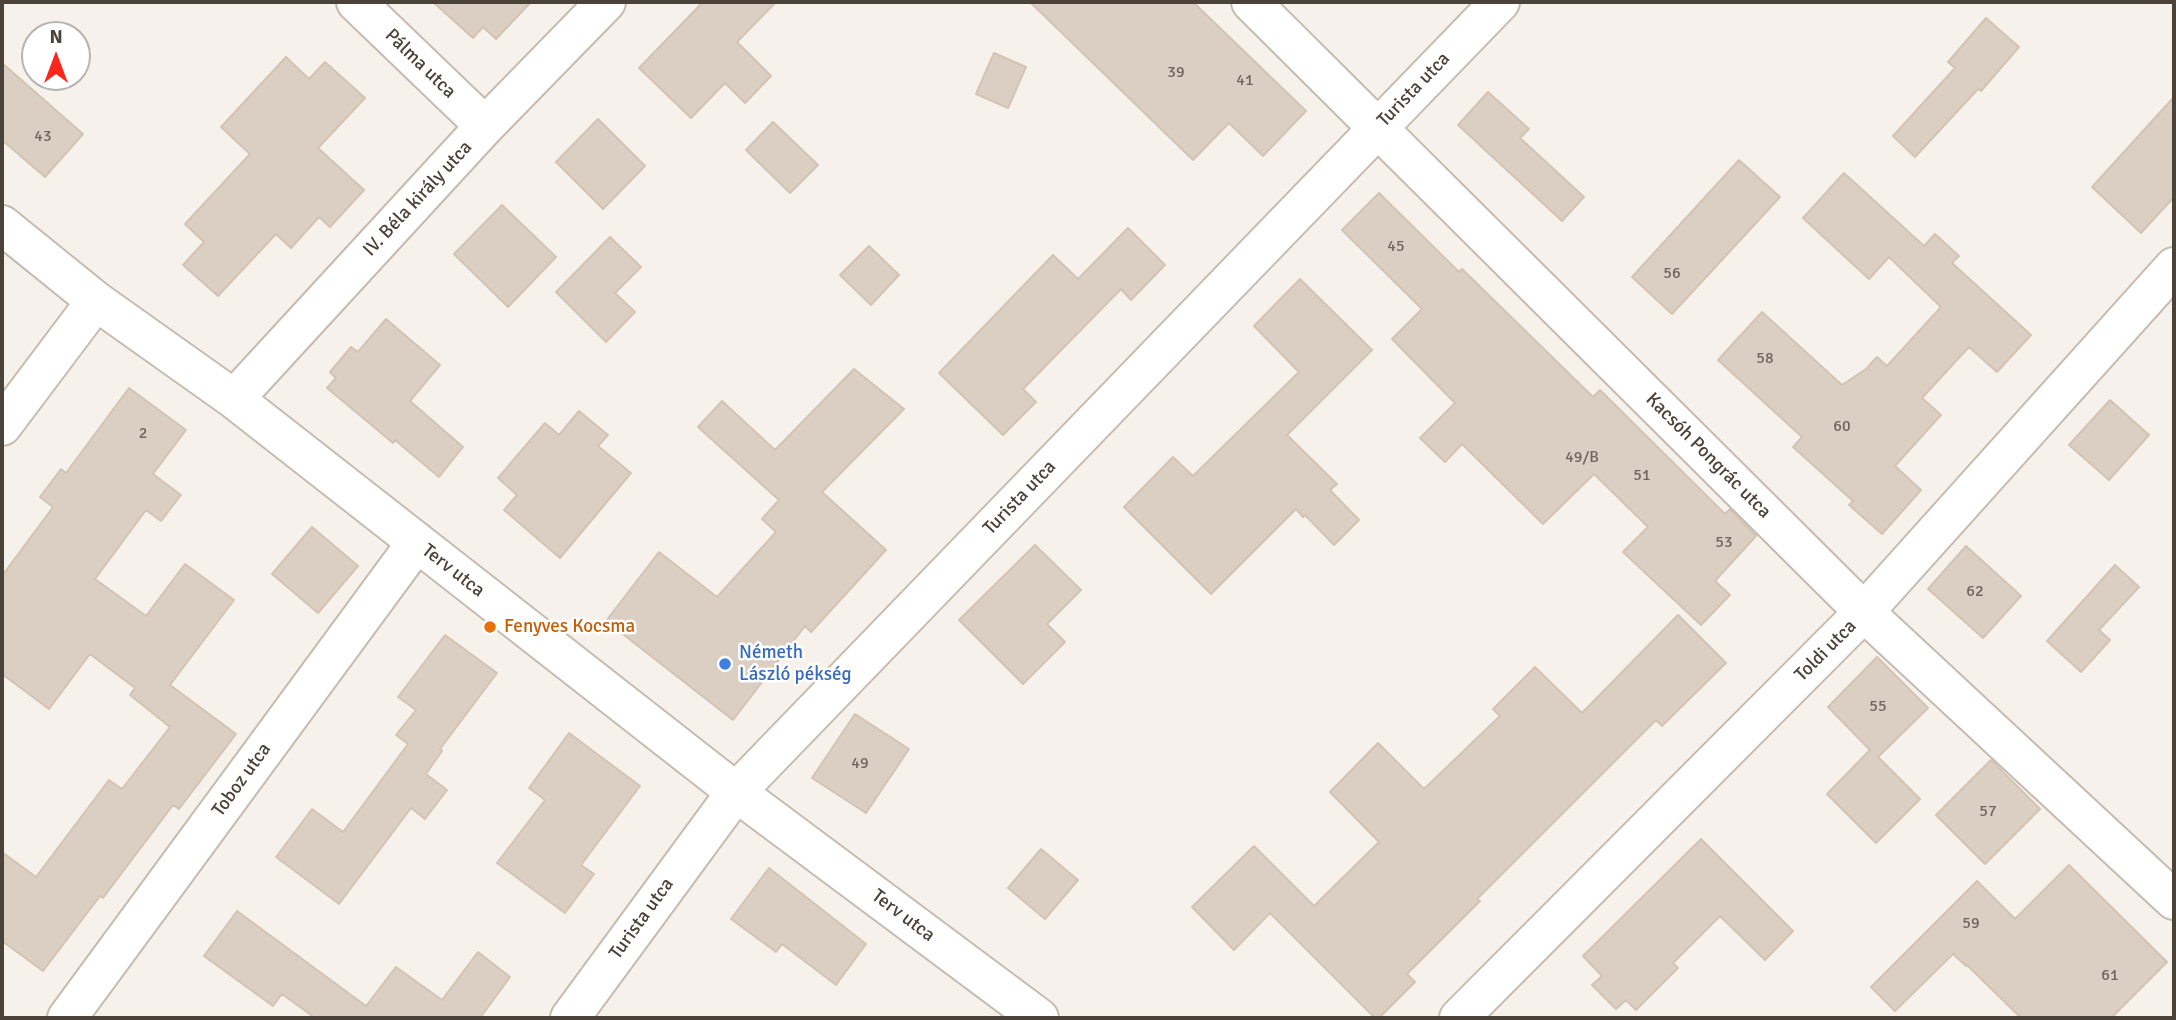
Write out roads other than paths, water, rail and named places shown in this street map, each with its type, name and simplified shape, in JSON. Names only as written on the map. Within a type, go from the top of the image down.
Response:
[{"type":"street","name":"Pálma utca","points":[[356,2],[485,126]]},
{"type":"street","name":"IV. Béla király utca","points":[[234,399],[485,126],[606,2]]},
{"type":"street","name":"Kacsóh Pongrác utca","points":[[1251,2],[1864,612],[2174,900]]},
{"type":"street","name":"Turista utca","points":[[569,1018],[736,792],[1500,2]]},
{"type":"street","name":"Terv utca","points":[[2,225],[96,301],[234,399],[736,792],[1038,1018]]},
{"type":"street","name":"Toldi utca","points":[[1459,1018],[1864,612],[2174,267]]},
{"type":"street","points":[[2,426],[96,301]]},
{"type":"street","name":"Toboz utca","points":[[67,1018],[417,542]]},
{"type":"place","name":"Fenyves Kocsma","points":[[490,627]]},
{"type":"place","name":"Németh László pékség","points":[[725,664]]}]
